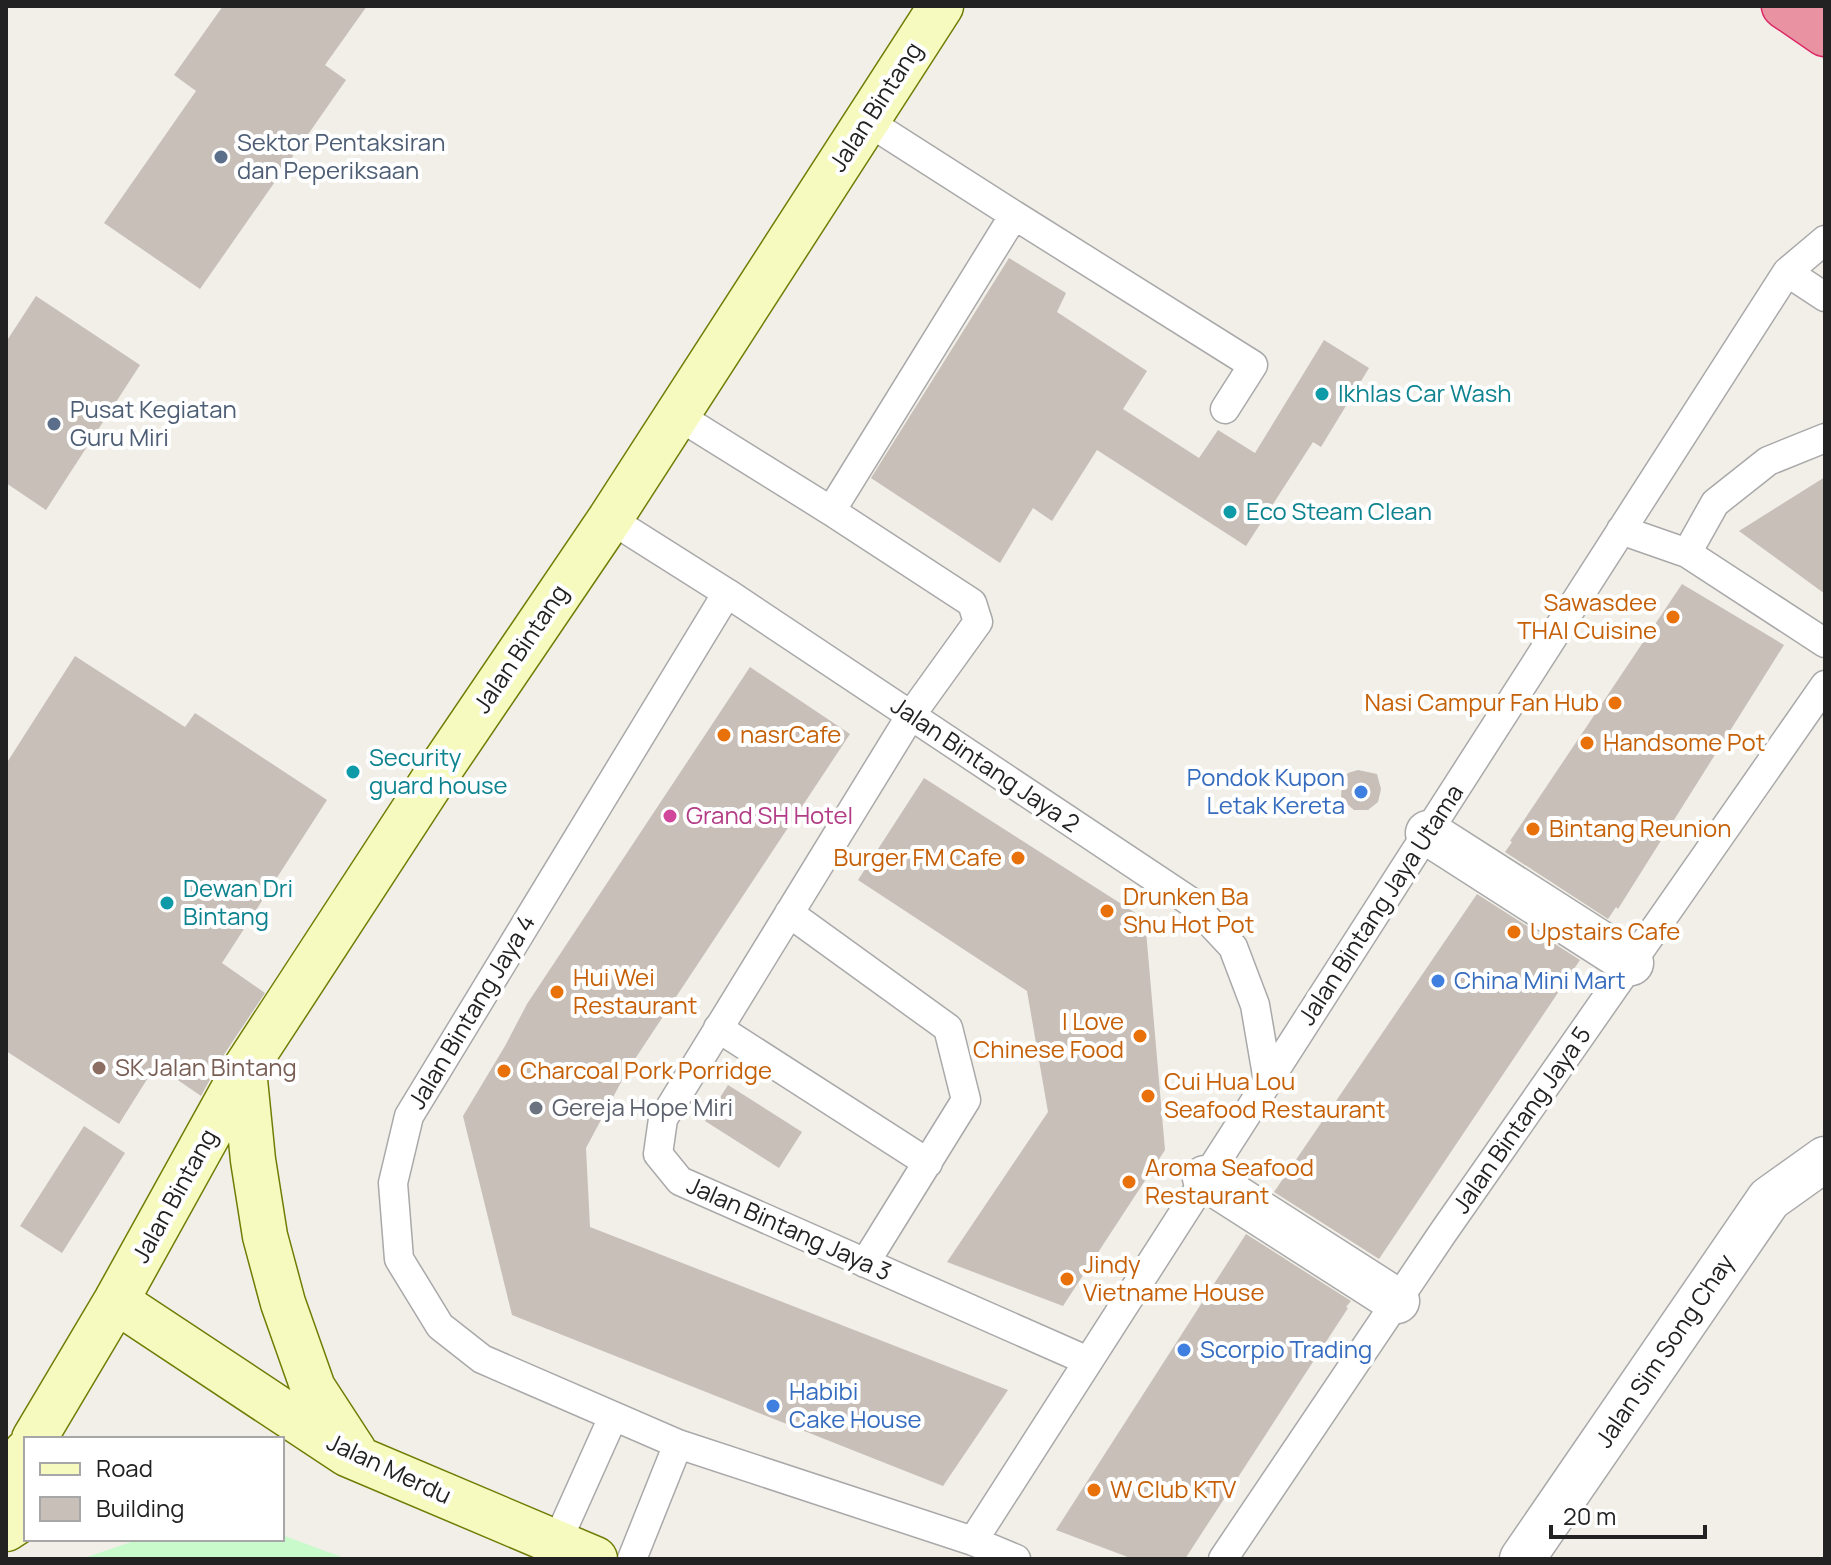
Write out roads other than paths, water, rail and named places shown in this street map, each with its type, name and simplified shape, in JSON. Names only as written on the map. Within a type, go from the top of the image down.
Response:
[{"type":"highway","points":[[1784,6],[1825,34]]},
{"type":"main road","name":"Jalan Bintang","points":[[35,1437],[116,1301],[244,1070],[435,777],[610,519],[941,6]]},
{"type":"main road","points":[[244,1070],[265,1236],[283,1303],[313,1388],[353,1457]]},
{"type":"main road","name":"Jalan Merdu","points":[[116,1301],[353,1457],[576,1551]]},
{"type":"main road","points":[[284,1451],[353,1457]]},
{"type":"main road","points":[[6,1486],[24,1455]]},
{"type":"main road","points":[[6,1529],[24,1517]]},
{"type":"street","points":[[1428,833],[1631,963]]},
{"type":"street","name":"Jalan Sim Song Chay","points":[[1522,1559],[1769,1199],[1825,1159]]},
{"type":"street","points":[[1205,1178],[1397,1301]]},
{"type":"lane","points":[[867,121],[1253,365],[1225,409]]},
{"type":"lane","points":[[677,415],[831,511],[1014,215]]},
{"type":"lane","name":"Jalan Bintang Jaya Utama","points":[[973,1541],[1787,272],[1825,240]]},
{"type":"lane","points":[[1787,272],[1825,297]]},
{"type":"lane","points":[[1687,553],[1715,503],[1768,461],[1825,438]]},
{"type":"lane","name":"Jalan Bintang Jaya 3","points":[[831,511],[972,603],[978,622],[911,715],[663,1119],[658,1154],[680,1181],[1088,1361]]},
{"type":"lane","name":"Jalan Bintang Jaya 2","points":[[610,519],[727,593],[1191,902],[1233,947],[1255,1005],[1268,1081]]},
{"type":"lane","points":[[1621,530],[1687,553],[1825,643]]},
{"type":"lane","name":"Jalan Bintang Jaya 4","points":[[727,593],[409,1116],[393,1183],[399,1259],[440,1326],[482,1359],[678,1444],[973,1541]]},
{"type":"lane","name":"Jalan Bintang Jaya 5","points":[[1223,1559],[1397,1301],[1825,685]]},
{"type":"lane","points":[[789,913],[948,1028],[966,1100],[865,1263]]},
{"type":"lane","points":[[718,1028],[928,1163]]},
{"type":"lane","points":[[576,1551],[613,1417]]},
{"type":"lane","points":[[632,1559],[678,1444]]},
{"type":"lane","points":[[973,1541],[1016,1559]]},
{"type":"place","name":"Sektor Pentaksiran dan Peperiksaan","points":[[221,157]]},
{"type":"place","name":"Ikhlas Car Wash","points":[[1322,394]]},
{"type":"place","name":"Pusat Kegiatan Guru Miri","points":[[54,424]]},
{"type":"place","name":"Eco Steam Clean","points":[[1230,512]]},
{"type":"place","name":"Sawasdee THAI Cuisine","points":[[1673,617]]},
{"type":"place","name":"Nasi Campur Fan Hub","points":[[1615,703]]},
{"type":"place","name":"nasrCafe","points":[[724,735]]},
{"type":"place","name":"Handsome Pot","points":[[1587,743]]},
{"type":"place","name":"Security guard house","points":[[353,772]]},
{"type":"place","name":"Pondok Kupon Letak Kereta","points":[[1361,792]]},
{"type":"place","name":"Grand SH Hotel","points":[[670,816]]},
{"type":"place","name":"Bintang Reunion","points":[[1533,829]]},
{"type":"place","name":"Burger FM Cafe","points":[[1018,858]]},
{"type":"place","name":"Dewan Dri Bintang","points":[[167,903]]},
{"type":"place","name":"Drunken Ba Shu Hot Pot","points":[[1107,911]]},
{"type":"place","name":"Upstairs Cafe","points":[[1514,932]]},
{"type":"place","name":"China Mini Mart","points":[[1438,981]]},
{"type":"place","name":"Hui Wei Restaurant","points":[[557,992]]},
{"type":"place","name":"I Love Chinese Food","points":[[1140,1036]]},
{"type":"place","name":"SK Jalan Bintang","points":[[99,1068]]},
{"type":"place","name":"Charcoal Pork Porridge","points":[[504,1071]]},
{"type":"place","name":"Cui Hua Lou Seafood Restaurant","points":[[1148,1096]]},
{"type":"place","name":"Gereja Hope Miri","points":[[536,1108]]},
{"type":"place","name":"Aroma Seafood Restaurant","points":[[1129,1182]]},
{"type":"place","name":"Jindy Vietname House","points":[[1067,1279]]},
{"type":"place","name":"Scorpio Trading","points":[[1184,1350]]},
{"type":"place","name":"Habibi Cake House","points":[[773,1406]]},
{"type":"place","name":"W Club KTV","points":[[1094,1490]]}]
